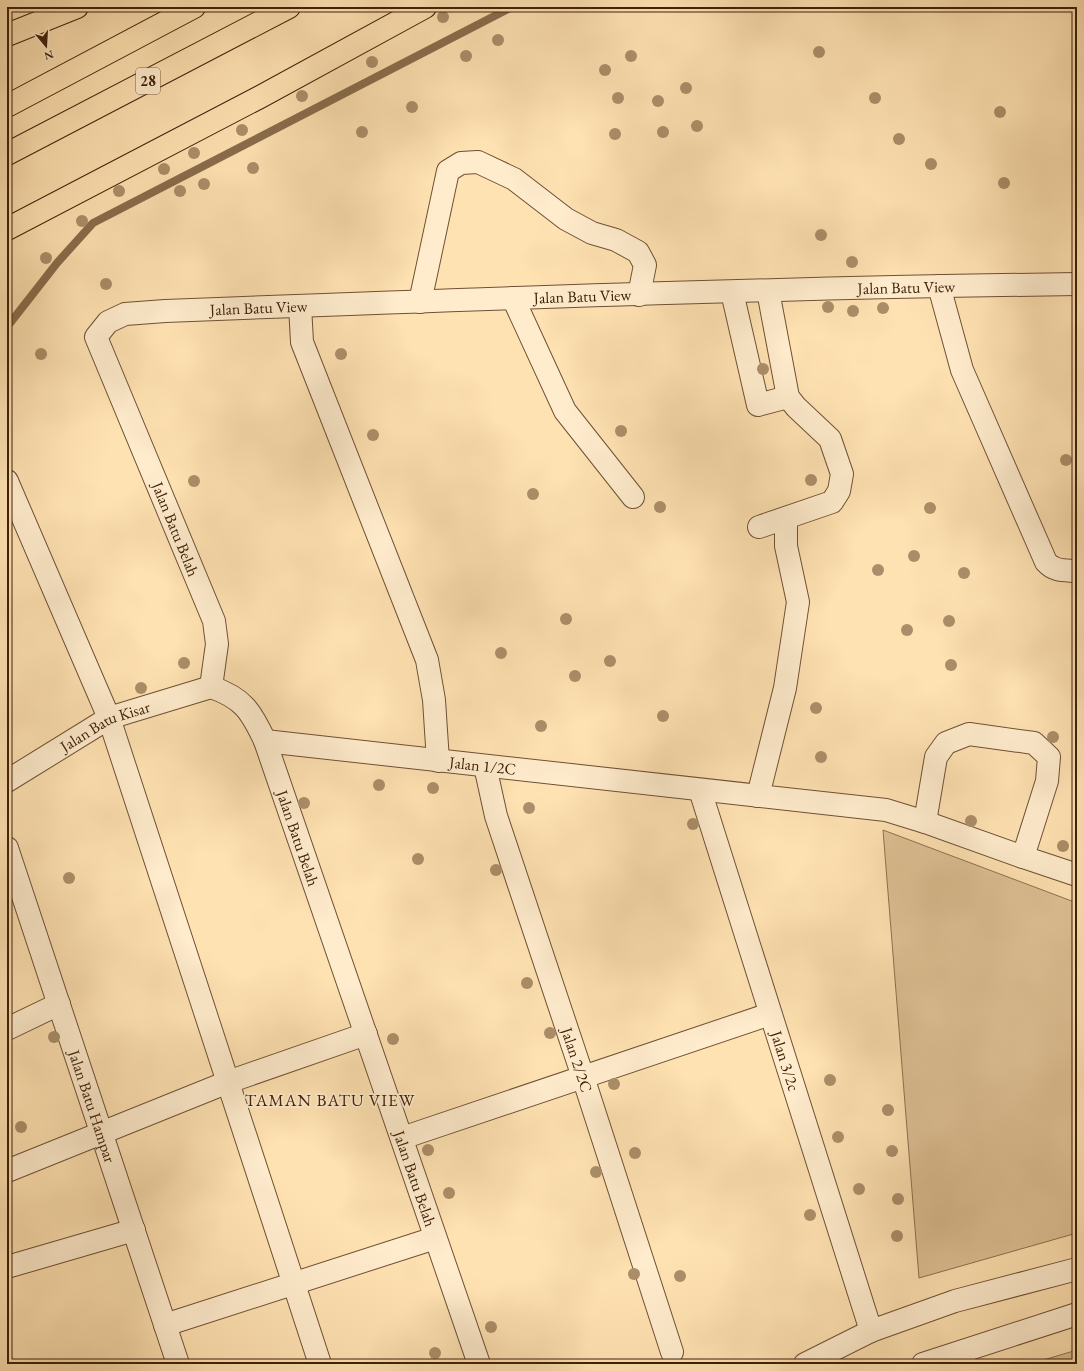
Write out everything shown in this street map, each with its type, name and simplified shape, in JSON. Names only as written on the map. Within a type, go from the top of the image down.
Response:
[{"type":"highway","points":[[7,35],[77,7]]},
{"type":"highway","points":[[7,106],[194,7]]},
{"type":"highway","name":"28","points":[[7,154],[289,7]]},
{"type":"highway","points":[[8,229],[260,97],[425,7]]},
{"type":"street","points":[[420,302],[448,171],[461,163],[478,162],[514,179],[566,219],[592,233],[616,240],[638,252],[645,264],[640,295]]},
{"type":"street","name":"Jalan Batu View","points":[[96,337],[108,322],[125,314],[512,298],[939,286],[1077,284]]},
{"type":"street","points":[[939,286],[967,385],[1046,562],[1050,568],[1057,570],[1077,571]]},
{"type":"street","points":[[759,527],[832,502],[839,491],[842,474],[830,439],[796,407],[788,397],[768,291]]},
{"type":"street","points":[[732,292],[758,405],[788,397]]},
{"type":"street","points":[[512,298],[565,411],[633,497]]},
{"type":"street","points":[[300,306],[302,342],[427,660],[434,700],[438,761]]},
{"type":"street","name":"Jalan Batu Belah","points":[[96,337],[214,621],[217,644],[211,687],[225,692],[240,701],[256,721],[266,741],[478,1364]]},
{"type":"street","points":[[7,481],[109,718],[320,1364]]},
{"type":"street","points":[[758,796],[785,688],[798,602],[786,546],[786,519]]},
{"type":"street","name":"Jalan Batu Kisar","points":[[7,781],[109,718],[211,687]]},
{"type":"street","points":[[1023,857],[1047,782],[1049,757],[1034,743],[969,734],[946,743],[936,757],[925,822],[1023,857],[1077,875]]},
{"type":"street","name":"Jalan 1/2C","points":[[266,741],[886,810],[925,822]]},
{"type":"street","name":"Jalan 2/2C","points":[[485,766],[496,816],[583,1077],[672,1352]]},
{"type":"street","name":"Jalan 3/2c","points":[[700,790],[871,1331]]},
{"type":"street","name":"Jalan Batu Hampar","points":[[7,848],[178,1364]]},
{"type":"street","points":[[7,1029],[59,1004]]},
{"type":"street","points":[[402,1138],[770,1014]]},
{"type":"street","points":[[7,1171],[228,1082],[366,1034]]},
{"type":"street","points":[[7,1267],[134,1230]]},
{"type":"street","points":[[165,1325],[294,1282],[435,1238]]},
{"type":"street","points":[[805,1364],[871,1331],[955,1301],[1077,1268]]},
{"type":"street","points":[[923,1364],[1077,1314]]},
{"type":"shaded area","points":[[883,830],[1077,903],[1077,1233],[919,1278]]},
{"type":"shaded area","points":[[1077,1350],[1077,1364],[1030,1364]]},
{"type":"waterway","points":[[7,327],[57,263],[93,223],[512,7]]},
{"type":"district","name":"TAMAN BATU VIEW","points":[[330,1100]]}]
